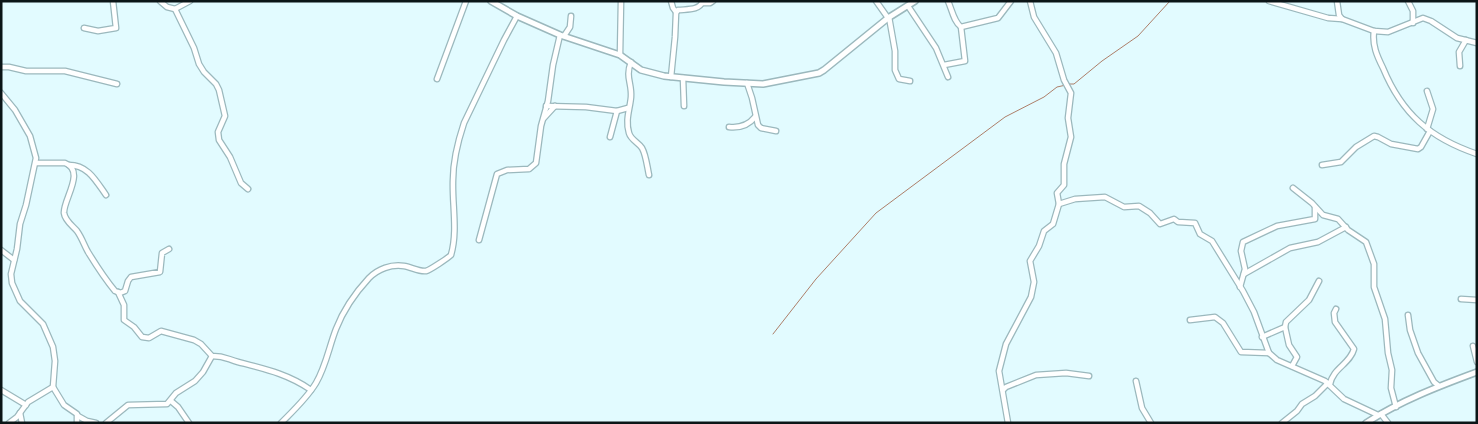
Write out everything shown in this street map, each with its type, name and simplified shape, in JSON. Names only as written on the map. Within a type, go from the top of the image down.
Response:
[{"type":"street","points":[[84,28],[98,31],[116,28],[113,1]]},
{"type":"street","points":[[160,1],[167,7],[175,9],[190,1]]},
{"type":"street","points":[[437,79],[466,1]]},
{"type":"street","points":[[491,1],[517,16],[562,36],[620,55],[641,70],[671,77],[770,84],[819,73],[831,66],[889,17],[915,1]]},
{"type":"street","points":[[620,55],[621,1]]},
{"type":"street","points":[[671,1],[676,12],[671,77]]},
{"type":"street","points":[[676,12],[693,9],[703,2],[710,3],[713,1]]},
{"type":"street","points":[[876,1],[889,17],[895,51],[895,70],[899,79],[910,81]]},
{"type":"street","points":[[944,65],[965,61],[961,28],[958,26],[948,1]]},
{"type":"street","points":[[961,28],[998,18],[1011,1]]},
{"type":"street","points":[[1008,423],[999,371],[1003,353],[1031,297],[1034,282],[1030,260],[1039,246],[1044,231],[1053,224],[1059,204],[1057,193],[1064,185],[1064,164],[1070,137],[1068,118],[1071,93],[1064,80],[1056,53],[1034,17],[1030,1]]},
{"type":"street","points":[[1269,1],[1328,18],[1342,19],[1374,31],[1388,32],[1413,23],[1418,19],[1427,18],[1447,32],[1466,40],[1477,42]]},
{"type":"street","points":[[1337,1],[1339,15],[1342,19]]},
{"type":"street","points":[[1408,1],[1413,12],[1413,23]]},
{"type":"street","points":[[908,6],[936,48],[948,76]]},
{"type":"street","points":[[175,9],[194,48],[199,64],[219,90],[225,116],[218,132],[219,140],[230,157],[241,183],[248,190]]},
{"type":"street","points":[[281,423],[311,390],[323,369],[336,329],[344,312],[370,277],[381,270],[393,266],[429,270],[444,262],[451,254],[454,234],[453,180],[460,137],[464,123],[517,16]]},
{"type":"street","points":[[479,240],[498,174],[507,170],[529,170],[535,166],[553,65],[562,36],[570,27],[571,16]]},
{"type":"street","points":[[1374,31],[1374,49],[1397,97],[1407,109],[1429,130],[1477,154]]},
{"type":"street","points":[[1460,66],[1459,52],[1466,40]]},
{"type":"street","points":[[631,62],[628,70],[631,97],[628,108],[629,132],[644,152],[649,174]]},
{"type":"street","points":[[1,67],[26,71],[65,71],[117,84]]},
{"type":"street","points":[[684,78],[684,106]]},
{"type":"street","points":[[748,83],[756,122],[761,128],[776,131]]},
{"type":"street","points":[[1322,165],[1341,162],[1356,147],[1374,136],[1391,144],[1416,150],[1421,148],[1429,130],[1433,109],[1427,91]]},
{"type":"street","points":[[1,93],[16,110],[30,136],[36,163],[20,224],[11,278],[20,301],[43,324],[56,365],[53,387],[64,405],[78,416],[96,423]]},
{"type":"street","points":[[546,106],[564,105],[617,111],[628,108]]},
{"type":"street","points":[[543,118],[555,106]]},
{"type":"street","points":[[610,138],[617,111]]},
{"type":"street","points":[[728,127],[741,127],[748,124],[755,117]]},
{"type":"street","points":[[36,163],[60,163],[82,167],[106,195]]},
{"type":"street","points":[[69,165],[73,175],[73,184],[64,215],[78,232],[89,254],[112,288],[118,292],[124,305],[124,320],[134,327],[139,335],[149,338],[158,331],[165,331],[194,340],[201,344],[212,356],[228,357],[236,362],[250,364],[286,376],[297,380],[311,390]]},
{"type":"street","points":[[1293,188],[1323,215],[1341,222],[1363,239],[1372,256],[1374,287],[1385,320],[1388,353],[1392,370],[1391,388],[1396,407]]},
{"type":"street","points":[[1059,204],[1075,199],[1105,197],[1124,207],[1139,206],[1148,211],[1160,224],[1174,219],[1178,222],[1194,223],[1200,234],[1212,241],[1240,287],[1254,312],[1269,353],[1277,360],[1329,383],[1344,399],[1363,410],[1379,415],[1388,423]]},
{"type":"street","points":[[1240,287],[1245,269],[1241,246],[1245,240],[1277,226],[1315,219],[1315,207]]},
{"type":"street","points":[[1244,274],[1290,248],[1318,242],[1346,227]]},
{"type":"street","points":[[118,292],[125,291],[131,277],[160,272],[162,253],[169,249]]},
{"type":"street","points":[[1,250],[14,260]]},
{"type":"street","points":[[1292,366],[1297,357],[1287,339],[1286,322],[1309,300],[1319,281]]},
{"type":"street","points":[[1461,299],[1477,300]]},
{"type":"street","points":[[1282,423],[1297,411],[1302,404],[1315,396],[1329,383],[1333,373],[1348,360],[1354,349],[1335,322],[1334,313],[1336,309]]},
{"type":"street","points":[[1408,315],[1418,353],[1434,382],[1439,386]]},
{"type":"street","points":[[1190,320],[1215,317],[1223,323],[1241,352],[1269,353]]},
{"type":"street","points":[[1262,337],[1285,327]]},
{"type":"street","points":[[1473,346],[1477,362]]},
{"type":"street","points":[[106,423],[128,406],[163,405],[171,401],[176,393],[195,381],[212,356]]},
{"type":"street","points":[[1366,423],[1439,386],[1477,372]]},
{"type":"street","points":[[1003,390],[1006,386],[1036,374],[1066,373],[1089,376]]},
{"type":"street","points":[[1136,381],[1142,408],[1151,423]]},
{"type":"street","points":[[9,423],[33,399],[53,387]]},
{"type":"street","points":[[1,390],[26,405]]},
{"type":"street","points":[[171,401],[178,407],[189,423]]},
{"type":"street","points":[[20,413],[22,423]]},
{"type":"street","points":[[77,423],[78,416]]},
{"type":"waterway","points":[[1069,84],[1074,84],[1102,61],[1138,36],[1170,1]]},
{"type":"waterway","points":[[773,334],[816,279],[876,213],[1005,117],[1044,97],[1057,87],[1066,85]]}]
